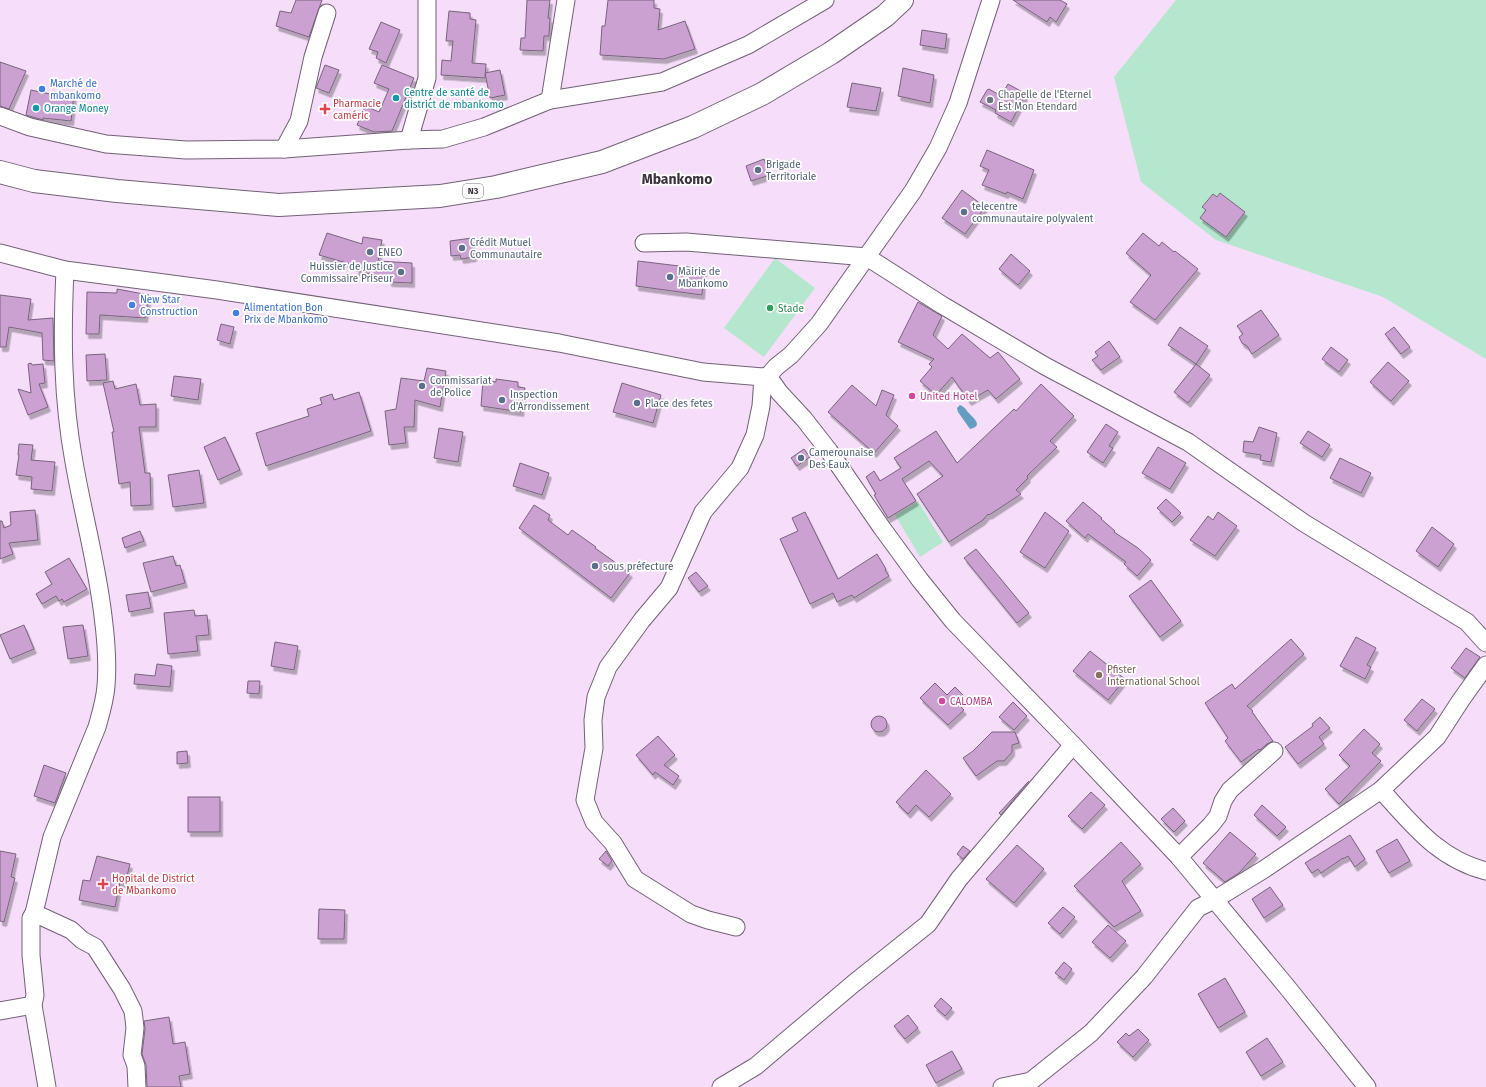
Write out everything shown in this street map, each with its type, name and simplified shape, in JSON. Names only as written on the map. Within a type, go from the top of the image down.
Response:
[{"type":"highway","name":"N3","points":[[0,172],[34,181],[117,191],[279,205],[440,196],[496,187],[602,162],[693,127],[762,94],[831,53],[884,16],[902,0]]},
{"type":"street","points":[[409,140],[427,78],[427,0]]},
{"type":"street","points":[[550,100],[566,0]]},
{"type":"street","points":[[0,116],[30,126],[106,144],[186,150],[284,149],[443,139],[484,127],[550,100],[662,82],[748,45],[825,0]]},
{"type":"street","points":[[0,253],[65,270],[217,290],[559,343],[703,372],[765,376],[791,355],[819,324],[913,191],[938,148],[958,103],[991,0]]},
{"type":"street","points":[[284,149],[299,121],[313,57],[327,13]]},
{"type":"street","points":[[644,243],[686,242],[866,256],[942,305],[1045,366],[1188,442],[1304,523],[1467,622],[1486,642]]},
{"type":"street","points":[[47,1087],[33,1005],[35,995],[31,918],[34,913],[52,837],[97,727],[106,686],[107,647],[99,582],[74,462],[66,405],[62,325],[65,270]]},
{"type":"street","points":[[765,376],[804,419],[829,451],[890,540],[953,621],[1179,857],[1287,987],[1367,1087]]},
{"type":"street","points":[[736,926],[708,920],[691,914],[635,879],[613,843],[594,822],[586,800],[594,748],[593,720],[596,697],[608,667],[642,620],[669,588],[703,512],[740,468],[755,434],[765,376]]},
{"type":"street","points":[[1002,1087],[1031,1081],[1091,1034],[1144,977],[1198,908],[1263,870],[1381,790],[1437,737],[1481,681],[1486,665]]},
{"type":"street","points":[[721,1087],[756,1066],[853,984],[928,924],[959,879],[1073,745]]},
{"type":"street","points":[[1179,857],[1218,816],[1223,801],[1230,790],[1274,751]]},
{"type":"street","points":[[1381,790],[1425,838],[1440,850],[1472,868],[1486,871]]},
{"type":"street","points":[[34,913],[71,930],[82,940],[95,947],[122,990],[133,1011],[135,1028],[132,1055],[136,1066],[137,1087]]},
{"type":"street","points":[[0,1011],[33,1005]]},
{"type":"green space","points":[[1176,0],[1486,0],[1486,359],[1383,297],[1216,240],[1141,182],[1114,77]]},
{"type":"green space","name":"Stade","points":[[775,258],[815,288],[764,357],[724,328]]},
{"type":"green space","points":[[918,501],[943,542],[920,557],[895,515]]},
{"type":"water","points":[[960,405],[965,408],[976,421],[977,426],[970,429],[958,412],[957,408]]},
{"type":"building","points":[[296,0],[322,0],[309,37],[276,26],[280,11],[291,13]]},
{"type":"building","points":[[527,0],[550,0],[548,18],[550,18],[549,36],[544,36],[543,51],[520,50],[521,38],[525,38]]},
{"type":"building","points":[[608,0],[654,0],[654,8],[660,9],[658,30],[685,21],[695,49],[664,59],[600,55],[602,26],[605,26]]},
{"type":"building","points":[[1013,0],[1060,0],[1067,4],[1056,22],[1050,17],[1047,22]]},
{"type":"building","points":[[449,11],[470,13],[470,19],[476,20],[472,63],[486,64],[485,78],[441,75],[442,60],[451,61],[453,41],[446,41]]},
{"type":"building","points":[[381,22],[400,30],[386,63],[376,58],[378,52],[369,49]]},
{"type":"building","points":[[922,30],[947,34],[945,49],[920,45]]},
{"type":"building","points":[[0,62],[26,71],[9,109],[0,106]]},
{"type":"building","points":[[325,65],[339,70],[329,93],[316,88]]},
{"type":"building","name":"Centre de santé de district de mbankomo","points":[[382,65],[414,78],[392,131],[374,132],[357,125],[365,106],[379,112],[389,89],[374,83]]},
{"type":"building","points":[[903,68],[934,75],[930,103],[898,96]]},
{"type":"building","points":[[500,70],[505,95],[490,98],[485,73]]},
{"type":"building","points":[[852,83],[881,88],[876,111],[847,107]]},
{"type":"building","points":[[1008,84],[1026,94],[1011,122],[995,113],[996,110],[980,102],[989,89],[1001,96]]},
{"type":"building","points":[[31,90],[50,94],[51,92],[74,94],[71,121],[43,118],[43,120],[26,115]]},
{"type":"building","points":[[987,150],[1034,170],[1023,199],[1007,192],[1006,194],[982,185],[989,170],[980,166]]},
{"type":"building","name":"Brigade Territoriale","points":[[764,159],[770,175],[751,181],[746,166]]},
{"type":"building","name":"telecentre communautaire polyvalent","points":[[962,190],[985,207],[965,234],[942,218]]},
{"type":"building","points":[[1220,193],[1245,212],[1226,237],[1200,218],[1206,210],[1202,207],[1213,194],[1217,197]]},
{"type":"building","points":[[327,233],[362,244],[363,237],[382,240],[378,261],[412,263],[412,283],[389,282],[389,278],[356,271],[357,266],[319,255]]},
{"type":"building","points":[[1143,233],[1159,246],[1162,242],[1198,269],[1155,320],[1130,302],[1151,275],[1126,253]]},
{"type":"building","name":"Crédit Mutuel Communautaire","points":[[472,238],[474,257],[461,259],[460,255],[451,256],[450,241]]},
{"type":"building","points":[[1011,254],[1030,271],[1018,285],[999,269]]},
{"type":"building","name":"Mairie de Mbankomo","points":[[638,261],[704,269],[702,295],[636,286]]},
{"type":"building","points":[[117,289],[149,295],[145,318],[100,315],[99,334],[86,334],[87,292],[117,293]]},
{"type":"building","points":[[0,295],[31,299],[28,320],[53,318],[54,361],[43,360],[42,333],[9,327],[6,347],[0,347]]},
{"type":"building","points":[[918,302],[942,316],[933,335],[948,349],[962,334],[990,358],[998,352],[1020,379],[996,399],[988,390],[969,401],[952,377],[936,395],[920,381],[932,367],[929,364],[934,359],[898,342]]},
{"type":"building","points":[[1261,310],[1279,335],[1252,354],[1247,346],[1242,343],[1239,337],[1243,334],[1237,326]]},
{"type":"building","points":[[221,324],[234,327],[230,344],[217,340]]},
{"type":"building","points":[[1180,327],[1208,346],[1196,364],[1168,345]]},
{"type":"building","points":[[1394,327],[1410,347],[1401,354],[1385,334]]},
{"type":"building","points":[[1109,341],[1120,357],[1101,370],[1092,360],[1098,356],[1095,352]]},
{"type":"building","points":[[1331,347],[1348,360],[1339,372],[1322,359]]},
{"type":"building","points":[[105,354],[107,380],[87,381],[86,355]]},
{"type":"building","points":[[1388,362],[1409,381],[1391,401],[1370,382]]},
{"type":"building","points":[[31,363],[32,365],[43,364],[45,383],[39,384],[48,407],[28,415],[18,389],[31,393],[28,364]]},
{"type":"building","points":[[1196,364],[1210,375],[1188,403],[1174,392]]},
{"type":"building","points":[[427,368],[446,371],[440,407],[415,400],[414,427],[404,427],[406,443],[389,445],[385,411],[396,409],[401,378],[424,381]]},
{"type":"building","points":[[174,376],[201,379],[198,400],[171,396]]},
{"type":"building","name":"Inspection d'Arrondissement","points":[[496,379],[518,382],[518,387],[525,388],[521,412],[481,406],[483,380],[496,382]]},
{"type":"building","points":[[113,381],[115,389],[136,384],[140,405],[156,404],[156,427],[139,427],[145,473],[150,473],[151,505],[131,506],[130,482],[119,484],[112,432],[114,432],[103,383]]},
{"type":"building","name":"Place des fetes","points":[[622,383],[661,395],[653,423],[613,412]]},
{"type":"building","points":[[1041,384],[1074,416],[1050,441],[1057,447],[1027,476],[1028,478],[1016,490],[1021,494],[989,515],[988,514],[983,520],[949,542],[917,494],[943,476],[929,461],[902,479],[916,501],[888,518],[874,495],[876,494],[866,477],[874,471],[880,481],[901,468],[894,458],[936,431],[957,463],[1014,409],[1016,411]]},
{"type":"building","points":[[852,385],[876,406],[882,390],[894,395],[886,415],[898,426],[874,453],[828,412]]},
{"type":"building","points":[[359,392],[371,431],[266,466],[256,433],[309,416],[307,409],[322,404],[320,398],[332,394],[334,400]]},
{"type":"building","points":[[1106,424],[1118,432],[1109,446],[1113,448],[1103,463],[1087,452]]},
{"type":"building","points":[[1259,427],[1277,433],[1271,462],[1260,460],[1261,455],[1243,452],[1244,441],[1253,442]]},
{"type":"building","points":[[439,428],[463,432],[458,462],[434,458]]},
{"type":"building","points":[[1308,431],[1330,445],[1322,457],[1300,443]]},
{"type":"building","points":[[225,437],[240,470],[218,480],[204,447]]},
{"type":"building","points":[[19,444],[33,445],[31,460],[55,462],[52,491],[31,489],[32,477],[16,475]]},
{"type":"building","points":[[1158,447],[1186,463],[1170,489],[1142,473]]},
{"type":"building","name":"Camerounaise Des Eaux","points":[[804,449],[810,457],[797,466],[791,458]]},
{"type":"building","points":[[1340,458],[1371,473],[1361,493],[1330,478]]},
{"type":"building","points":[[520,463],[549,473],[542,495],[513,486]]},
{"type":"building","points":[[199,470],[204,503],[173,507],[168,475]]},
{"type":"building","points":[[1166,499],[1181,513],[1172,522],[1157,508]]},
{"type":"building","points":[[1083,502],[1102,518],[1101,519],[1115,531],[1114,532],[1138,548],[1151,560],[1137,576],[1124,564],[1126,562],[1088,534],[1085,538],[1066,521]]},
{"type":"building","name":"sous préfecture","points":[[534,505],[550,515],[548,520],[568,535],[572,530],[630,573],[611,598],[519,528]]},
{"type":"building","points":[[35,510],[38,540],[9,543],[13,554],[0,559],[0,521],[2,521],[4,528],[11,525],[10,512]]},
{"type":"building","points":[[805,512],[838,579],[877,554],[889,576],[854,598],[852,595],[837,602],[833,593],[810,604],[780,539],[798,531],[792,518]]},
{"type":"building","points":[[1045,512],[1069,531],[1045,568],[1020,552]]},
{"type":"building","points":[[1218,512],[1237,526],[1215,556],[1190,540],[1208,516],[1213,520]]},
{"type":"building","points":[[1432,527],[1454,544],[1438,567],[1416,551]]},
{"type":"building","points":[[140,531],[144,541],[125,548],[122,538]]},
{"type":"building","points":[[976,549],[1029,613],[1017,623],[964,558]]},
{"type":"building","points":[[173,556],[176,566],[180,565],[185,583],[151,592],[143,563]]},
{"type":"building","points":[[69,558],[87,589],[64,602],[62,599],[59,601],[56,596],[42,604],[36,594],[52,584],[45,572]]},
{"type":"building","points":[[696,572],[708,586],[699,592],[688,578]]},
{"type":"building","points":[[1151,580],[1181,621],[1160,637],[1129,596]]},
{"type":"building","points":[[148,592],[151,608],[129,612],[126,595]]},
{"type":"building","points":[[194,610],[195,616],[207,615],[209,635],[196,636],[198,651],[168,654],[164,613]]},
{"type":"building","points":[[24,625],[34,649],[10,659],[0,635]]},
{"type":"building","points":[[83,625],[88,656],[68,659],[63,627]]},
{"type":"building","points":[[1356,637],[1376,648],[1367,665],[1371,667],[1365,679],[1340,666]]},
{"type":"building","points":[[1291,639],[1304,654],[1247,706],[1253,711],[1252,712],[1273,741],[1241,762],[1225,741],[1228,738],[1205,703],[1232,684],[1235,689]]},
{"type":"building","points":[[275,642],[298,646],[294,670],[271,666]]},
{"type":"building","points":[[1466,648],[1480,657],[1465,678],[1451,668]]},
{"type":"building","name":"Pfister International School","points":[[1090,651],[1125,679],[1108,700],[1073,671]]},
{"type":"building","points":[[157,664],[172,666],[170,687],[134,684],[135,674],[155,676]]},
{"type":"building","points":[[248,681],[260,681],[259,694],[247,693]]},
{"type":"building","name":"CALOMBA","points":[[935,683],[947,695],[955,687],[965,697],[958,704],[964,710],[948,725],[920,698]]},
{"type":"building","points":[[1422,699],[1435,709],[1417,731],[1404,720]]},
{"type":"building","points":[[1013,702],[1027,716],[1014,730],[999,717]]},
{"type":"building","points":[[879,716],[885,718],[887,724],[885,730],[879,732],[873,730],[871,724],[873,718]]},
{"type":"building","points":[[1320,717],[1330,728],[1319,737],[1324,744],[1298,764],[1285,747],[1313,726],[1312,724]]},
{"type":"building","points":[[1364,729],[1380,744],[1372,753],[1381,761],[1339,804],[1325,789],[1350,766],[1339,755]]},
{"type":"building","points":[[992,732],[1015,732],[1019,743],[1012,745],[1012,752],[1004,761],[997,761],[976,776],[963,758],[973,751]]},
{"type":"building","points":[[658,736],[675,755],[664,765],[679,776],[673,785],[655,772],[653,775],[636,755]]},
{"type":"building","points":[[187,751],[188,763],[177,764],[177,752]]},
{"type":"building","points":[[44,765],[66,773],[55,803],[34,796]]},
{"type":"building","points":[[926,770],[951,794],[929,817],[916,805],[908,814],[896,802]]},
{"type":"building","points":[[1029,781],[1001,815],[999,813]]},
{"type":"building","points":[[1091,792],[1105,805],[1082,829],[1068,816]]},
{"type":"building","points":[[188,797],[220,797],[220,832],[188,832]]},
{"type":"building","points":[[1262,805],[1286,827],[1277,836],[1254,815]]},
{"type":"building","points":[[1173,808],[1185,821],[1174,832],[1161,819]]},
{"type":"building","points":[[1230,832],[1256,854],[1239,873],[1225,882],[1203,863]]},
{"type":"building","points":[[1350,835],[1365,859],[1355,867],[1348,856],[1321,873],[1318,869],[1312,873],[1305,863]]},
{"type":"building","points":[[1397,839],[1410,861],[1389,873],[1376,851]]},
{"type":"building","points":[[1121,842],[1141,864],[1122,881],[1141,911],[1114,927],[1074,886]]},
{"type":"building","points":[[1017,845],[1044,869],[1014,903],[986,879]]},
{"type":"building","points":[[963,846],[970,851],[963,859],[957,854]]},
{"type":"building","points":[[0,851],[16,854],[11,877],[15,878],[4,922],[0,921]]},
{"type":"building","points":[[606,851],[612,861],[608,866],[599,859]]},
{"type":"building","points":[[97,856],[130,864],[125,884],[120,882],[115,907],[79,900],[83,880],[90,881]]},
{"type":"building","points":[[1270,887],[1283,905],[1264,918],[1252,899]]},
{"type":"building","points":[[1063,907],[1075,917],[1060,934],[1048,923]]},
{"type":"building","points":[[319,909],[345,910],[344,939],[318,939]]},
{"type":"building","points":[[1108,925],[1126,941],[1110,958],[1092,942]]},
{"type":"building","points":[[1064,962],[1072,969],[1064,980],[1055,973]]},
{"type":"building","points":[[1225,978],[1245,1012],[1218,1028],[1198,994]]},
{"type":"building","points":[[941,998],[952,1008],[945,1016],[934,1006]]},
{"type":"building","points":[[908,1015],[918,1028],[905,1039],[894,1026]]},
{"type":"building","points":[[169,1017],[173,1044],[185,1042],[190,1074],[179,1076],[181,1087],[147,1087],[146,1065],[142,1054],[145,1029],[144,1021]]},
{"type":"building","points":[[1138,1029],[1149,1040],[1133,1057],[1117,1042],[1126,1033],[1129,1036]]},
{"type":"building","points":[[1267,1038],[1283,1062],[1261,1076],[1246,1052]]},
{"type":"building","points":[[952,1051],[962,1069],[936,1083],[926,1065]]},
{"type":"place","name":"Marché de mbankomo","points":[[42,89]]},
{"type":"place","name":"Centre de santé de district de mbankomo","points":[[396,98]]},
{"type":"place","name":"Chapelle de l'Eternel Est Mon Etendard","points":[[990,100]]},
{"type":"place","name":"Orange Money","points":[[36,108]]},
{"type":"place","name":"Pharmacie caméric","points":[[325,109]]},
{"type":"place","name":"Brigade Territoriale","points":[[758,170]]},
{"type":"place","name":"telecentre communautaire polyvalent","points":[[964,212]]},
{"type":"place","name":"Crédit Mutuel Communautaire","points":[[462,248]]},
{"type":"place","name":"ENEO","points":[[370,252]]},
{"type":"place","name":"Huissier de Justice Commissaire Priseur","points":[[401,272]]},
{"type":"place","name":"Mairie de Mbankomo","points":[[670,277]]},
{"type":"place","name":"New Star Construction","points":[[132,305]]},
{"type":"place","name":"Stade","points":[[770,308]]},
{"type":"place","name":"Alimentation Bon Prix de Mbankomo","points":[[236,313]]},
{"type":"place","name":"Commissariat de Police","points":[[422,386]]},
{"type":"place","name":"United Hotel","points":[[912,396]]},
{"type":"place","name":"Inspection d'Arrondissement","points":[[502,400]]},
{"type":"place","name":"Place des fetes","points":[[637,403]]},
{"type":"place","name":"Camerounaise Des Eaux","points":[[801,458]]},
{"type":"place","name":"sous préfecture","points":[[595,566]]},
{"type":"place","name":"Pfister International School","points":[[1099,675]]},
{"type":"place","name":"CALOMBA","points":[[942,701]]},
{"type":"place","name":"Hopital de District de Mbankomo","points":[[103,884]]},
{"type":"district","name":"Mbankomo","points":[[677,179]]}]
